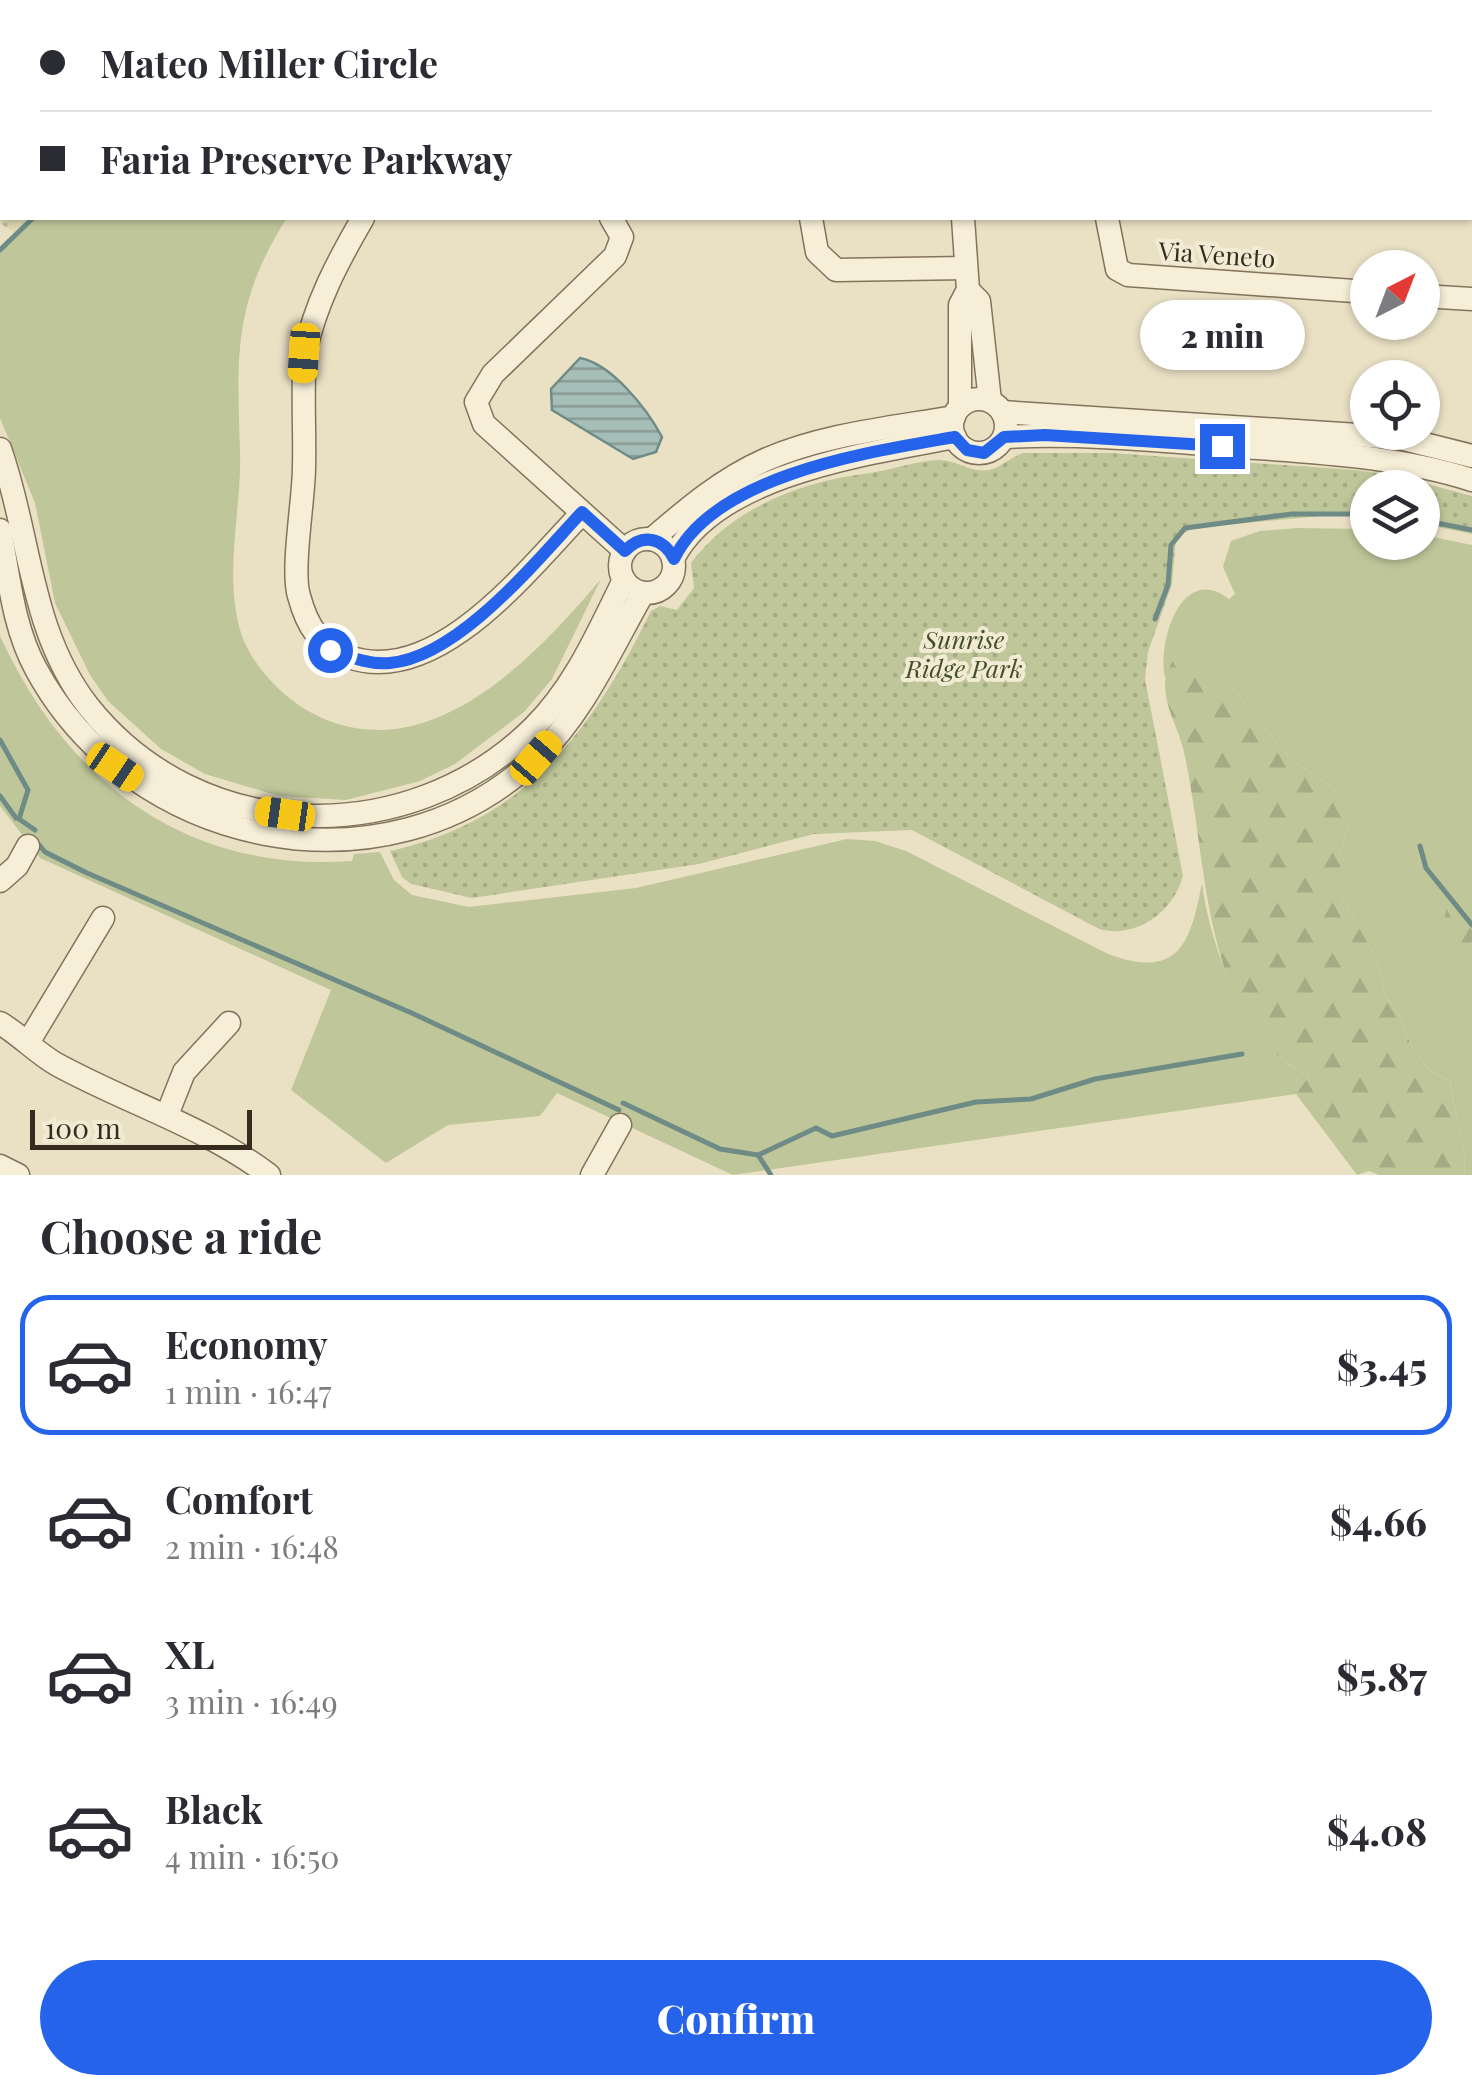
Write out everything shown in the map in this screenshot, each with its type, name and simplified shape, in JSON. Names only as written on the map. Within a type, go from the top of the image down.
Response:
[{"type":"street","points":[[362,220],[334,268],[311,324],[304,353],[304,465],[297,592],[314,633],[330,650],[362,661],[391,664],[425,654],[507,591],[582,512]]},
{"type":"street","points":[[611,220],[622,237],[615,256],[494,374],[476,402],[484,424],[625,551]]},
{"type":"street","points":[[811,220],[818,252],[836,270],[967,279]]},
{"type":"street","points":[[962,220],[967,279],[960,305],[956,420],[967,450],[984,453],[1004,437],[1104,436],[1343,454],[1436,469],[1472,480]]},
{"type":"street","name":"Via Veneto","points":[[1108,220],[1111,254],[1117,269],[1128,274],[1350,291]]},
{"type":"street","points":[[967,279],[980,301],[1004,437]]},
{"type":"street","points":[[1440,297],[1472,298]]},
{"type":"street","points":[[633,586],[666,586],[682,543],[704,522],[767,484],[898,447],[956,420],[974,399],[996,406],[1404,439],[1472,456]]},
{"type":"street","points":[[633,586],[620,565],[625,551],[636,541],[652,539],[702,497],[764,460],[836,438],[956,420]]},
{"type":"street","points":[[0,449],[15,491],[34,593],[50,640],[89,706],[118,736],[162,769],[224,801],[265,811],[305,816],[383,812],[428,798],[488,765],[535,726],[566,689],[633,586]]},
{"type":"street","points":[[0,530],[14,610],[34,666],[79,732],[115,767],[180,808],[237,830],[280,839],[321,841],[403,832],[479,800],[536,758],[581,704],[633,586]]},
{"type":"street","points":[[652,539],[665,546],[674,559]]},
{"type":"street","points":[[0,880],[17,866],[28,846]]},
{"type":"street","points":[[29,1041],[103,918]]},
{"type":"street","points":[[0,1023],[52,1062],[167,1114],[243,1155],[269,1175]]},
{"type":"street","points":[[167,1114],[184,1072],[229,1023]]},
{"type":"street","points":[[592,1175],[620,1124]]},
{"type":"street","points":[[0,1166],[18,1175]]},
{"type":"shaded area","points":[[0,220],[28,220],[16,234]]},
{"type":"green space","points":[[28,220],[286,220],[256,277],[239,358],[240,474],[234,588],[241,633],[251,655],[284,694],[303,708],[347,726],[389,729],[430,720],[470,701],[507,675],[601,579],[552,679],[524,712],[455,764],[420,781],[346,800],[279,796],[205,774],[161,749],[108,701],[90,675],[55,603],[35,503],[0,418],[0,250]]},
{"type":"green space","name":"Sunrise Ridge Park","points":[[1023,453],[1112,453],[1355,470],[1350,470],[1350,516],[1193,528],[1176,538],[1172,584],[1148,652],[1145,679],[1183,876],[1171,901],[1151,920],[1126,930],[1099,929],[912,830],[814,834],[699,864],[472,898],[411,884],[402,877],[390,851],[438,837],[480,817],[517,793],[550,764],[605,694],[651,611],[660,606],[677,610],[694,588],[691,563],[728,526],[772,500],[820,482],[938,460],[975,470],[998,467]]},
{"type":"green space","name":"Sunrise Ridge Park","points":[[1440,487],[1472,496],[1472,534],[1440,527]]},
{"type":"green space","points":[[1350,529],[1350,560],[1440,560],[1440,538],[1472,545],[1472,1175],[1464,1175],[1464,1152],[1450,1081],[1430,1071],[1411,1046],[1401,1018],[1385,994],[1377,959],[1340,894],[1340,855],[1351,814],[1329,785],[1289,758],[1233,688],[1176,655],[1165,678],[1165,646],[1176,612],[1198,591],[1212,590],[1229,599],[1235,594],[1223,567],[1231,541],[1260,531]]},
{"type":"green space","points":[[0,636],[28,688],[60,734],[97,775],[139,808],[185,834],[236,851],[292,861],[352,861],[354,854],[380,852],[394,880],[412,895],[469,907],[636,888],[847,839],[875,841],[906,851],[1108,954],[1151,962],[1166,959],[1186,939],[1202,883],[1223,966],[1250,1021],[1287,1063],[1309,1076],[1296,1094],[733,1175],[557,1093],[540,1116],[448,1125],[386,1163],[291,1090],[331,990],[40,858],[0,806]]},
{"type":"green space","points":[[1176,655],[1200,658],[1233,688],[1289,758],[1329,785],[1351,814],[1340,855],[1340,894],[1377,959],[1385,994],[1401,1018],[1411,1046],[1430,1071],[1450,1081],[1464,1152],[1464,1175],[1379,1175],[1369,1171],[1357,1175],[1296,1094],[1309,1076],[1275,1053],[1240,1006],[1215,934],[1183,748],[1167,700],[1165,679]]},
{"type":"green space","points":[[1457,899],[1472,901],[1472,967],[1443,926],[1446,910]]},
{"type":"water","points":[[580,358],[604,369],[638,401],[662,437],[656,452],[633,459],[552,410],[551,389]]},
{"type":"waterway","points":[[0,250],[31,220]]},
{"type":"waterway","points":[[1155,619],[1168,585],[1171,545],[1185,528],[1292,514],[1350,514]]},
{"type":"waterway","points":[[1440,524],[1472,530]]},
{"type":"waterway","points":[[0,740],[28,790],[19,819],[35,830]]},
{"type":"waterway","points":[[0,796],[16,818]]},
{"type":"waterway","points":[[35,840],[45,852],[87,873],[414,1014]]},
{"type":"waterway","points":[[1420,846],[1426,868],[1472,925]]},
{"type":"waterway","points":[[416,1015],[619,1110]]},
{"type":"waterway","points":[[758,1155],[816,1128],[832,1136],[976,1102],[1031,1099],[1095,1079],[1242,1054]]},
{"type":"waterway","points":[[623,1103],[720,1149],[758,1155],[771,1175]]},
{"type":"route","points":[[330,650],[362,661],[391,664],[425,654],[507,591],[582,512],[625,551],[636,541],[652,539],[665,546],[674,559],[682,543],[733,501],[803,471],[898,447],[955,437],[967,450],[984,453],[1004,437],[1045,435],[1222,446]]}]
